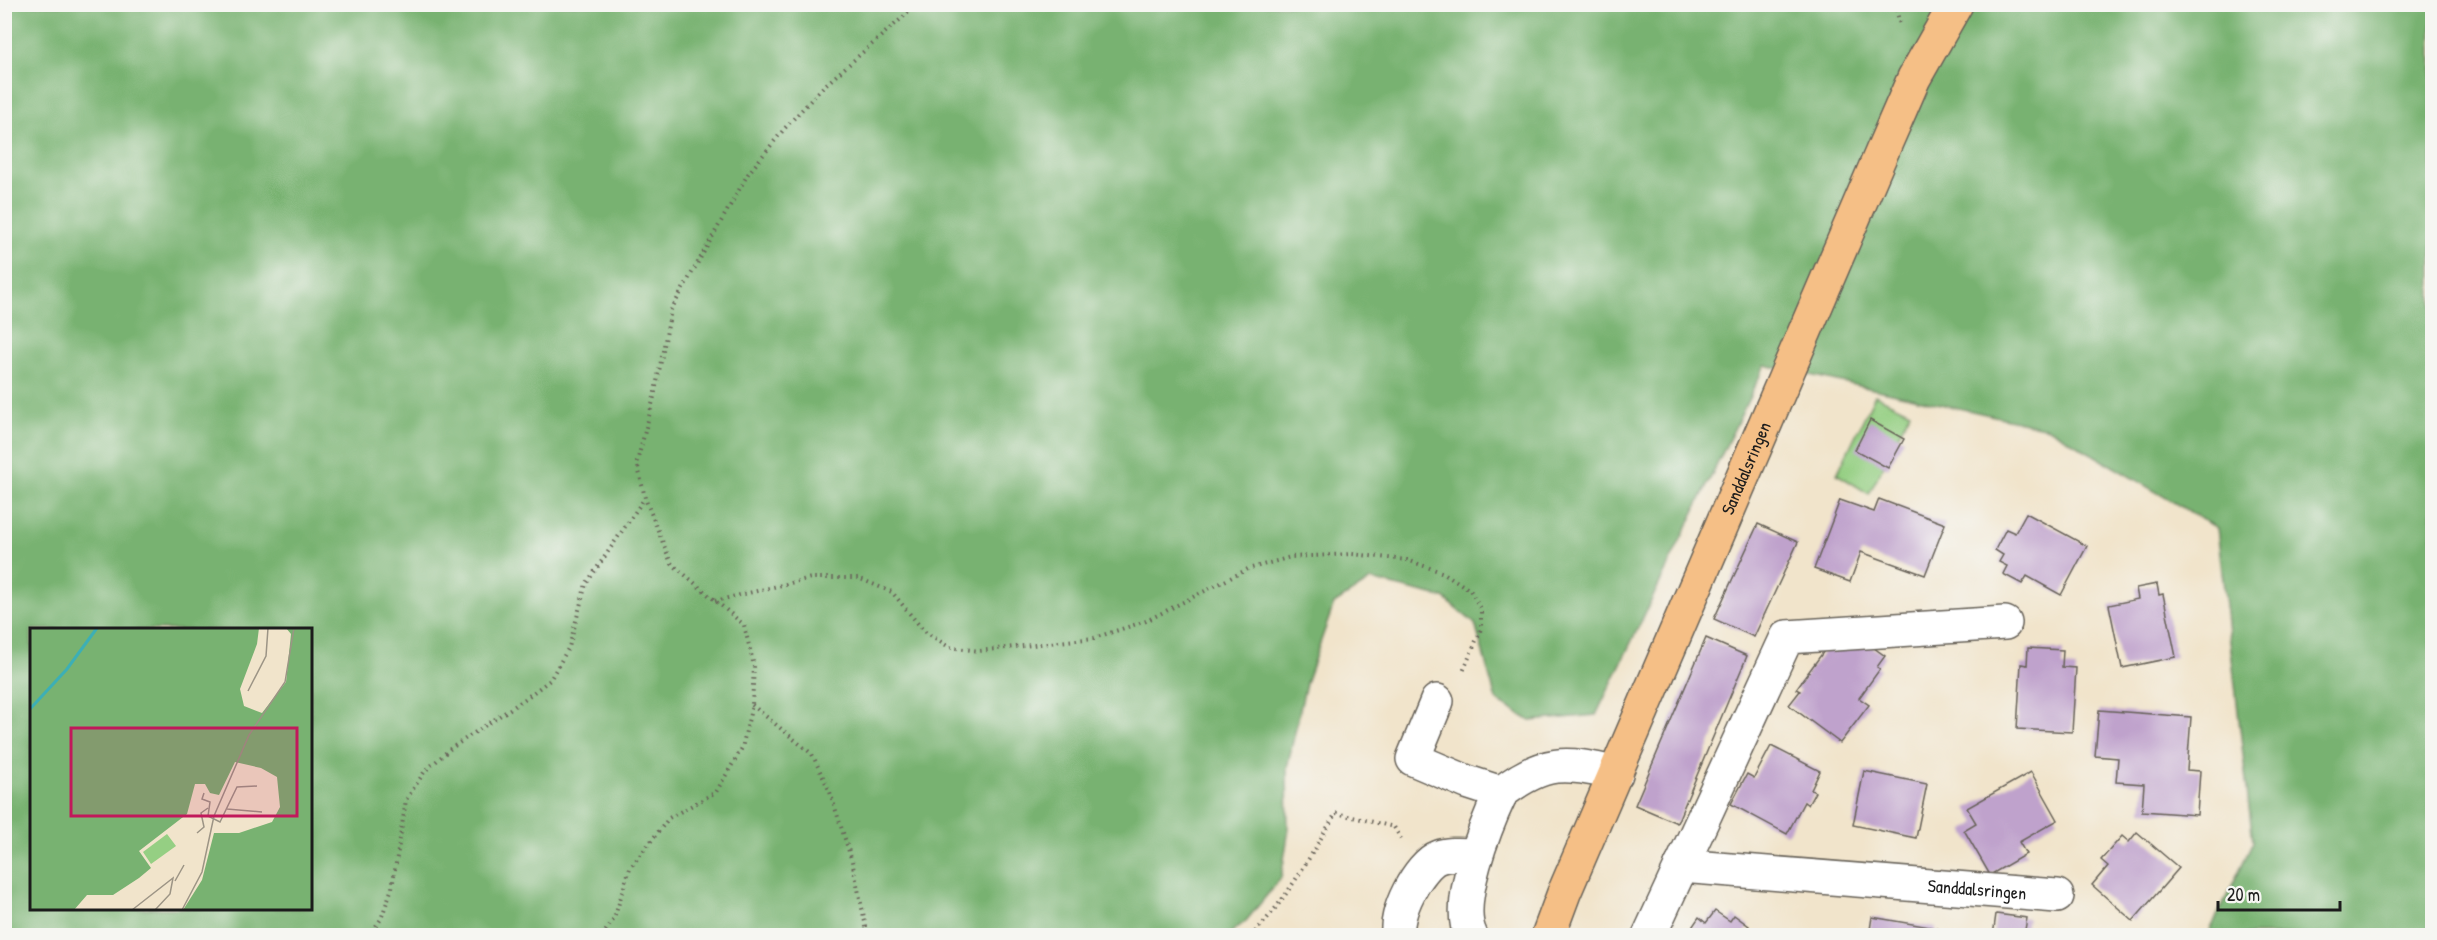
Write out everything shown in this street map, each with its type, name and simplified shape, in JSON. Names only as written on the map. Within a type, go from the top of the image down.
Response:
[{"type":"main road","name":"Sanddalsringen","points":[[1548,936],[1564,893],[1892,127],[1914,78],[1956,4]]},
{"type":"street","points":[[1649,936],[1787,638],[2005,623]]},
{"type":"street","points":[[1437,701],[1413,759],[1467,782],[1501,793]]},
{"type":"street","points":[[1471,936],[1466,926],[1468,898],[1476,855],[1487,822],[1501,793],[1519,779],[1546,767],[1582,765],[1616,774]]},
{"type":"street","points":[[1399,936],[1397,929],[1401,909],[1421,872],[1438,857],[1476,855]]},
{"type":"street","name":"Sanddalsringen","points":[[1681,866],[2057,896]]},
{"type":"path","points":[[602,936],[614,920],[630,868],[662,826],[669,818],[716,792],[742,748],[752,705],[754,666],[744,625],[671,563],[645,498],[637,462],[654,397],[671,310],[748,174],[777,137],[824,87],[918,4]]},
{"type":"path","points":[[369,936],[381,919],[392,888],[406,800],[425,771],[450,749],[550,680],[569,647],[586,584],[645,498]]},
{"type":"path","points":[[715,601],[811,578],[858,578],[892,591],[924,631],[950,647],[979,651],[1094,638],[1146,621],[1248,568],[1291,557],[1352,554],[1407,560],[1444,573],[1470,590],[1481,609],[1481,629],[1461,677],[1437,701]]},
{"type":"path","points":[[752,705],[812,754],[830,792],[849,851],[868,936]]},
{"type":"path","points":[[1251,936],[1269,918],[1291,888],[1336,813],[1394,827],[1421,872]]},
{"type":"green space","points":[[5,5],[2432,5],[2432,935],[2208,935],[2253,842],[2217,528],[2048,428],[1765,365],[1596,715],[1530,721],[1496,700],[1475,624],[1444,598],[1371,580],[1334,604],[1306,683],[1287,768],[1288,835],[1281,878],[1246,921],[1228,935],[5,936]]},
{"type":"green space","points":[[1875,395],[1910,412],[1869,494],[1837,474]]},
{"type":"building","points":[[1870,420],[1904,439],[1888,468],[1855,450]]},
{"type":"building","points":[[1879,499],[1945,524],[1925,575],[1861,552],[1850,582],[1814,569],[1840,500],[1874,512]]},
{"type":"building","points":[[2026,513],[2087,546],[2061,595],[2027,576],[2022,584],[2003,574],[2007,566],[1999,562],[2003,555],[1995,550],[2006,529],[2015,533]]},
{"type":"building","points":[[1758,524],[1798,542],[1754,637],[1714,619]]},
{"type":"building","points":[[2157,584],[2159,595],[2163,594],[2176,657],[2122,668],[2109,605],[2138,599],[2136,588]]},
{"type":"building","points":[[1835,636],[1860,638],[1885,656],[1877,667],[1880,669],[1859,698],[1869,705],[1840,743],[1789,705],[1800,691],[1796,689]]},
{"type":"building","points":[[1706,638],[1747,656],[1677,823],[1635,805]]},
{"type":"building","points":[[2028,648],[2063,650],[2062,667],[2076,668],[2072,732],[2017,729],[2021,664],[2027,665]]},
{"type":"building","points":[[2099,710],[2191,717],[2187,770],[2200,771],[2197,815],[2142,811],[2144,784],[2116,782],[2118,758],[2095,756]]},
{"type":"building","points":[[1771,746],[1820,771],[1811,790],[1815,792],[1808,805],[1804,802],[1787,834],[1731,804],[1747,774],[1754,778]]},
{"type":"building","points":[[1864,771],[1927,784],[1916,838],[1853,825]]},
{"type":"building","points":[[2031,772],[2058,820],[2019,842],[2026,854],[1990,875],[1964,830],[1976,823],[1967,808]]},
{"type":"building","points":[[2137,832],[2179,868],[2133,921],[2092,885],[2108,866],[2101,860],[2122,836],[2129,842]]},
{"type":"building","points":[[1715,911],[1730,921],[1734,915],[1749,926],[1745,932],[1749,936],[1686,936],[1699,917],[1706,923]]},
{"type":"building","points":[[1996,914],[2027,918],[2024,936],[1993,936]]},
{"type":"building","points":[[1872,917],[1936,928],[1935,936],[1869,936]]}]
